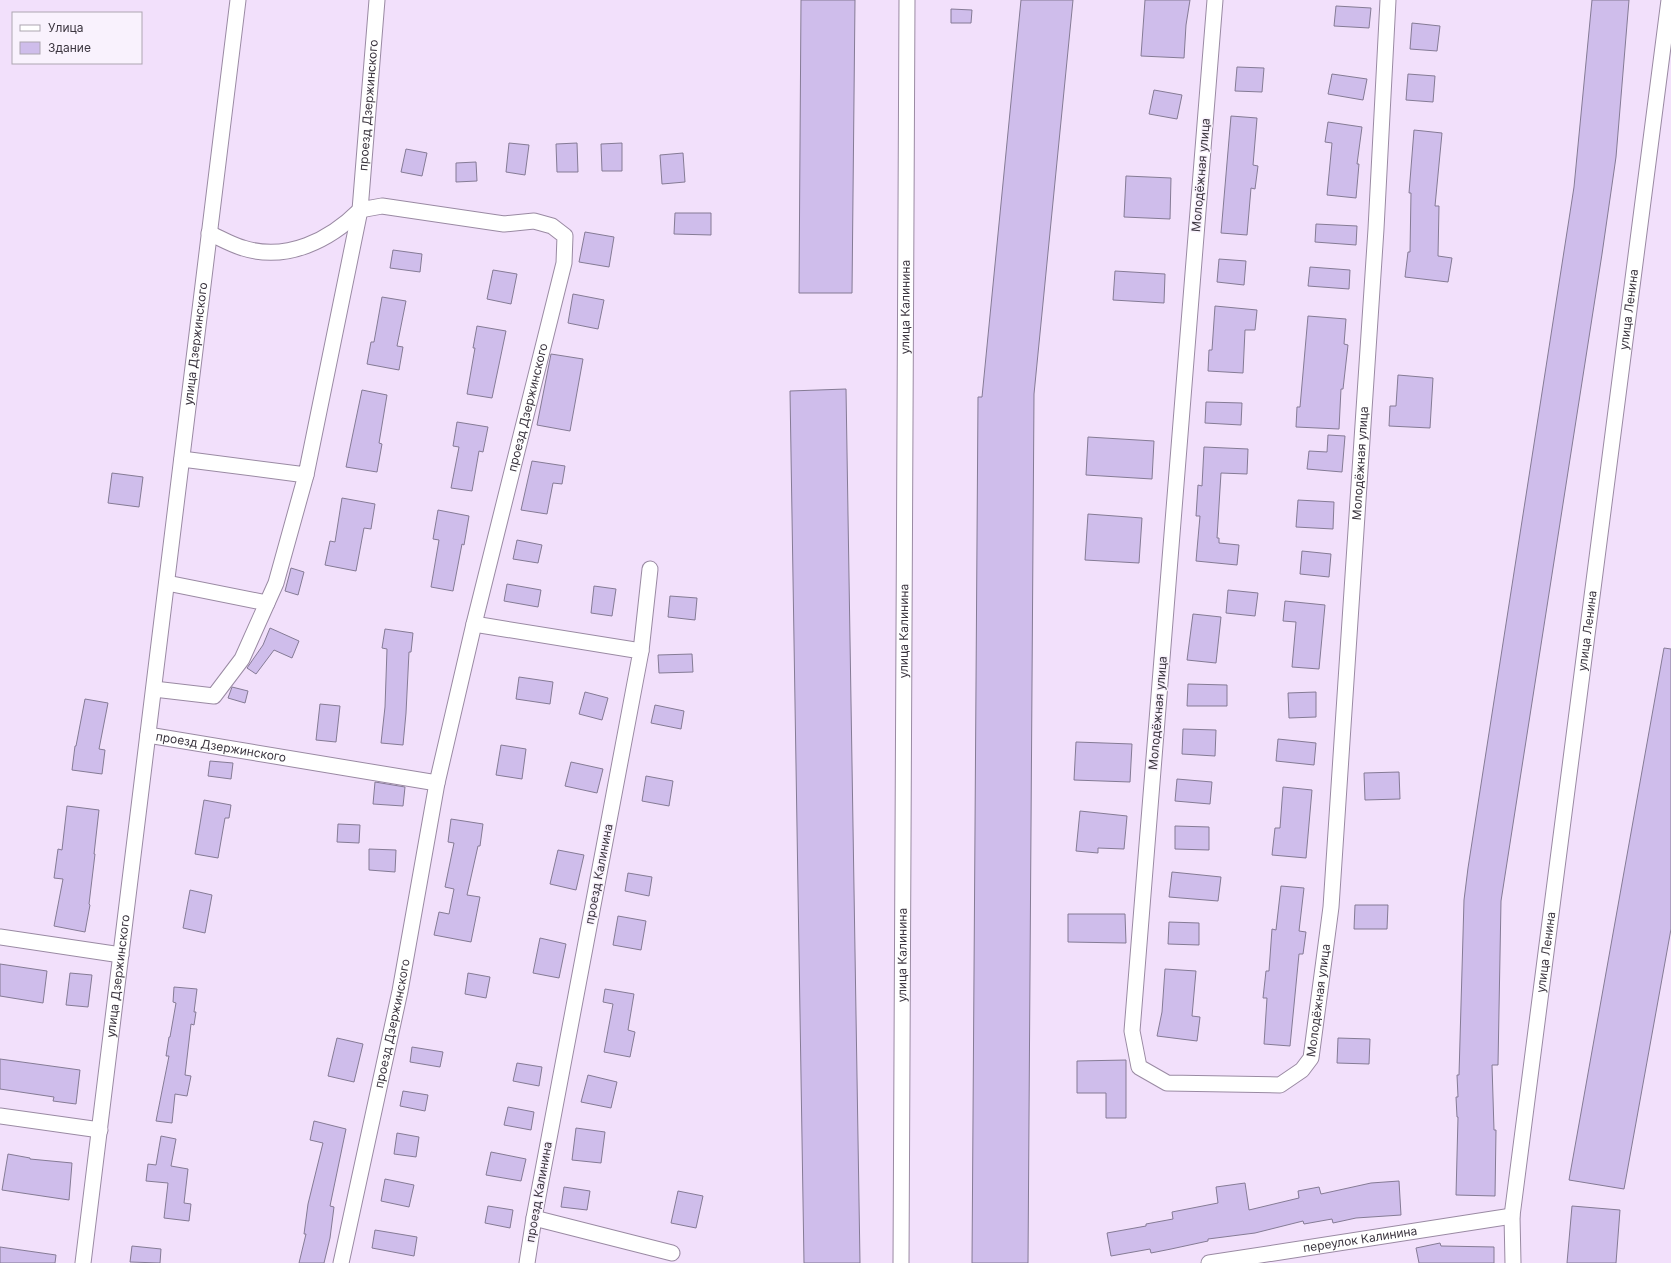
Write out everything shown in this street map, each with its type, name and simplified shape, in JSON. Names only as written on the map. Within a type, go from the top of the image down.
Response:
[{"type":"street","name":"улица Дзержинского","points":[[83,1263],[238,0]]},
{"type":"street","name":"проезд Дзержинского","points":[[306,475],[360,210],[377,0]]},
{"type":"street","name":"улица Калинина","points":[[901,1263],[907,0]]},
{"type":"street","name":"Молодёжная улица","points":[[1215,0],[1132,1031],[1139,1067],[1167,1083],[1280,1085],[1302,1070],[1311,1058],[1331,907],[1376,221],[1388,0]]},
{"type":"street","name":"улица Ленина","points":[[1513,1263],[1512,1216],[1668,0]]},
{"type":"street","name":"проезд Дзержинского","points":[[341,1263],[400,991],[437,782],[474,624],[564,263],[564,236],[552,226],[534,221],[504,224],[382,206],[360,210]]},
{"type":"street","points":[[209,233],[244,249],[272,253],[300,249],[322,239],[346,224],[360,210]]},
{"type":"street","points":[[154,688],[214,696],[242,659],[276,583],[306,475],[182,459]]},
{"type":"street","name":"проезд Калинина","points":[[527,1263],[534,1218],[641,651],[650,569]]},
{"type":"street","points":[[167,583],[267,603]]},
{"type":"street","points":[[474,624],[641,651]]},
{"type":"street","name":"проезд Дзержинского","points":[[148,735],[437,782]]},
{"type":"street","points":[[0,937],[121,955]]},
{"type":"street","points":[[0,1116],[100,1130]]},
{"type":"street","name":"переулок Калинина","points":[[1209,1263],[1512,1216]]},
{"type":"street","points":[[534,1218],[672,1253]]},
{"type":"building","points":[[801,0],[855,0],[852,293],[799,293]]},
{"type":"building","points":[[1021,0],[1073,0],[1034,394],[1028,1263],[972,1263],[978,397],[982,397]]},
{"type":"building","points":[[1145,0],[1190,0],[1186,25],[1184,58],[1141,56]]},
{"type":"building","points":[[1592,0],[1629,0],[1616,157],[1501,901],[1498,1065],[1492,1065],[1494,1130],[1496,1130],[1495,1196],[1456,1195],[1458,1117],[1456,1097],[1458,1097],[1457,1075],[1459,1075],[1464,900],[1574,187]]},
{"type":"building","points":[[1336,6],[1371,8],[1369,28],[1334,26]]},
{"type":"building","points":[[951,9],[972,10],[971,23],[951,23]]},
{"type":"building","points":[[1412,23],[1440,26],[1437,51],[1410,49]]},
{"type":"building","points":[[1237,67],[1264,68],[1262,92],[1235,91]]},
{"type":"building","points":[[1332,74],[1367,79],[1363,100],[1328,94]]},
{"type":"building","points":[[1408,74],[1435,76],[1433,102],[1406,100]]},
{"type":"building","points":[[1154,90],[1182,95],[1177,119],[1149,114]]},
{"type":"building","points":[[1231,116],[1257,118],[1253,165],[1258,166],[1255,189],[1251,188],[1247,235],[1221,233]]},
{"type":"building","points":[[1328,122],[1362,127],[1357,164],[1359,164],[1356,198],[1327,195],[1332,143],[1325,142]]},
{"type":"building","points":[[1414,130],[1442,133],[1435,206],[1439,206],[1438,256],[1452,258],[1448,282],[1405,277],[1408,252],[1410,252],[1411,193],[1409,193]]},
{"type":"building","points":[[509,143],[529,145],[525,175],[506,172]]},
{"type":"building","points":[[577,143],[578,172],[557,172],[556,144]]},
{"type":"building","points":[[622,143],[622,171],[602,171],[601,144]]},
{"type":"building","points":[[406,149],[427,153],[422,176],[401,172]]},
{"type":"building","points":[[683,153],[685,182],[662,184],[660,155]]},
{"type":"building","points":[[476,162],[477,181],[456,182],[456,163]]},
{"type":"building","points":[[1126,176],[1171,178],[1170,219],[1124,217]]},
{"type":"building","points":[[675,213],[711,213],[711,235],[674,234]]},
{"type":"building","points":[[1316,224],[1357,226],[1356,245],[1315,242]]},
{"type":"building","points":[[585,232],[614,237],[609,267],[579,262]]},
{"type":"building","points":[[393,250],[422,254],[420,272],[390,268]]},
{"type":"building","points":[[1219,259],[1246,261],[1244,285],[1217,282]]},
{"type":"building","points":[[1310,267],[1350,270],[1349,289],[1308,286]]},
{"type":"building","points":[[493,270],[517,274],[511,304],[487,299]]},
{"type":"building","points":[[1115,271],[1165,274],[1164,303],[1113,300]]},
{"type":"building","points":[[573,294],[604,300],[598,329],[568,323]]},
{"type":"building","points":[[382,297],[406,301],[397,346],[403,347],[399,370],[367,364],[371,342],[374,342]]},
{"type":"building","points":[[1215,306],[1257,310],[1255,330],[1245,330],[1243,373],[1208,371],[1209,350],[1212,350]]},
{"type":"building","points":[[1308,316],[1346,319],[1344,344],[1348,345],[1343,389],[1341,389],[1339,429],[1296,427],[1297,407],[1300,407]]},
{"type":"building","points":[[477,326],[506,331],[492,398],[467,394],[475,348],[473,348]]},
{"type":"building","points":[[551,354],[583,359],[570,431],[537,425]]},
{"type":"building","points":[[1398,375],[1433,378],[1430,428],[1389,426],[1390,406],[1396,406]]},
{"type":"building","points":[[846,389],[860,1263],[804,1263],[790,391]]},
{"type":"building","points":[[362,390],[387,395],[379,443],[382,444],[377,472],[346,467]]},
{"type":"building","points":[[1206,402],[1242,403],[1241,425],[1205,423]]},
{"type":"building","points":[[457,422],[488,427],[483,452],[479,451],[472,491],[451,488],[459,447],[453,446]]},
{"type":"building","points":[[1328,435],[1345,436],[1342,472],[1307,469],[1309,451],[1327,452]]},
{"type":"building","points":[[1088,437],[1154,441],[1152,479],[1086,475]]},
{"type":"building","points":[[1204,447],[1248,449],[1247,474],[1221,473],[1217,538],[1219,538],[1219,543],[1239,545],[1237,565],[1196,561],[1200,516],[1196,516],[1198,485],[1202,486]]},
{"type":"building","points":[[532,461],[565,466],[562,484],[553,483],[547,514],[521,510]]},
{"type":"building","points":[[112,473],[143,477],[139,507],[108,503]]},
{"type":"building","points":[[342,498],[375,504],[371,529],[364,528],[356,571],[325,565],[330,541],[335,542]]},
{"type":"building","points":[[1298,500],[1334,502],[1333,529],[1296,527]]},
{"type":"building","points":[[438,510],[469,516],[453,591],[431,587],[439,540],[433,539]]},
{"type":"building","points":[[1088,514],[1142,518],[1139,563],[1085,560]]},
{"type":"building","points":[[517,540],[542,545],[538,563],[513,559]]},
{"type":"building","points":[[1302,551],[1331,554],[1329,577],[1300,574]]},
{"type":"building","points":[[291,568],[304,572],[298,595],[285,591]]},
{"type":"building","points":[[507,584],[541,590],[538,607],[504,601]]},
{"type":"building","points":[[594,586],[616,589],[612,616],[591,613]]},
{"type":"building","points":[[1228,590],[1258,593],[1255,616],[1226,613]]},
{"type":"building","points":[[670,596],[697,598],[695,620],[668,617]]},
{"type":"building","points":[[1285,601],[1325,605],[1319,669],[1292,667],[1296,622],[1283,621]]},
{"type":"building","points":[[1193,614],[1221,617],[1216,663],[1187,660]]},
{"type":"building","points":[[270,628],[299,641],[292,658],[274,650],[256,674],[247,668],[263,645]]},
{"type":"building","points":[[385,629],[413,633],[411,652],[409,652],[403,745],[381,743],[385,707],[387,649],[382,648]]},
{"type":"building","points":[[1664,648],[1671,649],[1671,929],[1624,1189],[1569,1180]]},
{"type":"building","points":[[692,654],[693,672],[659,673],[658,655]]},
{"type":"building","points":[[519,677],[553,682],[550,704],[516,699]]},
{"type":"building","points":[[1188,684],[1227,685],[1227,706],[1187,706]]},
{"type":"building","points":[[232,687],[248,691],[245,703],[228,698]]},
{"type":"building","points":[[585,692],[608,698],[602,720],[579,714]]},
{"type":"building","points":[[1316,692],[1316,717],[1289,718],[1288,693]]},
{"type":"building","points":[[85,699],[108,703],[99,749],[105,750],[102,774],[72,770],[75,746]]},
{"type":"building","points":[[320,704],[340,706],[336,742],[316,740]]},
{"type":"building","points":[[655,705],[684,711],[681,729],[651,723]]},
{"type":"building","points":[[1183,729],[1216,730],[1215,756],[1182,754]]},
{"type":"building","points":[[1278,739],[1316,743],[1314,765],[1276,761]]},
{"type":"building","points":[[1076,742],[1132,744],[1130,782],[1074,780]]},
{"type":"building","points":[[501,745],[526,749],[522,779],[496,775]]},
{"type":"building","points":[[210,761],[233,763],[231,779],[208,776]]},
{"type":"building","points":[[571,762],[603,769],[597,793],[565,786]]},
{"type":"building","points":[[1399,772],[1400,799],[1365,800],[1364,773]]},
{"type":"building","points":[[646,776],[673,781],[669,806],[642,801]]},
{"type":"building","points":[[1177,779],[1212,782],[1210,804],[1175,801]]},
{"type":"building","points":[[375,782],[405,787],[403,806],[373,804]]},
{"type":"building","points":[[1283,787],[1312,790],[1306,858],[1272,855],[1275,828],[1280,828]]},
{"type":"building","points":[[204,800],[231,805],[229,818],[225,818],[218,858],[195,854]]},
{"type":"building","points":[[67,806],[99,810],[90,905],[85,932],[54,926],[63,879],[54,878],[58,849],[62,850]]},
{"type":"building","points":[[1080,811],[1127,816],[1124,849],[1098,848],[1098,853],[1076,851]]},
{"type":"building","points":[[451,819],[483,824],[480,846],[478,846],[467,895],[480,897],[471,942],[434,935],[439,912],[449,914],[454,889],[445,887],[454,843],[448,842]]},
{"type":"building","points":[[338,824],[360,825],[359,843],[337,842]]},
{"type":"building","points":[[1175,826],[1209,827],[1209,850],[1175,849]]},
{"type":"building","points":[[369,849],[396,850],[395,872],[369,870]]},
{"type":"building","points":[[558,850],[584,855],[576,890],[550,884]]},
{"type":"building","points":[[1172,872],[1221,877],[1218,901],[1169,897]]},
{"type":"building","points":[[628,873],[652,877],[649,896],[625,891]]},
{"type":"building","points":[[1281,886],[1304,888],[1299,931],[1306,932],[1303,954],[1299,954],[1290,1046],[1264,1044],[1267,998],[1263,998],[1266,971],[1269,971],[1272,929],[1276,930]]},
{"type":"building","points":[[190,890],[212,895],[205,933],[183,928]]},
{"type":"building","points":[[1355,905],[1388,905],[1387,929],[1354,929]]},
{"type":"building","points":[[1068,914],[1125,914],[1126,943],[1068,942]]},
{"type":"building","points":[[618,916],[646,921],[641,950],[613,945]]},
{"type":"building","points":[[1169,922],[1199,923],[1199,945],[1168,944]]},
{"type":"building","points":[[540,938],[566,944],[559,978],[533,973]]},
{"type":"building","points":[[0,964],[47,971],[43,1003],[0,996]]},
{"type":"building","points":[[1165,969],[1196,971],[1192,1016],[1200,1017],[1197,1041],[1157,1036],[1162,1012]]},
{"type":"building","points":[[70,973],[92,975],[88,1007],[66,1005]]},
{"type":"building","points":[[468,973],[490,977],[486,998],[465,994]]},
{"type":"building","points":[[174,987],[197,989],[194,1012],[196,1012],[194,1025],[191,1024],[185,1075],[191,1076],[187,1096],[175,1094],[172,1123],[156,1121],[169,1056],[166,1056],[176,1003],[173,1002]]},
{"type":"building","points":[[605,989],[634,994],[628,1030],[635,1032],[630,1057],[604,1052],[613,1004],[603,1002]]},
{"type":"building","points":[[337,1038],[363,1044],[354,1082],[328,1076]]},
{"type":"building","points":[[1338,1038],[1370,1039],[1369,1064],[1337,1063]]},
{"type":"building","points":[[412,1047],[443,1052],[440,1067],[410,1062]]},
{"type":"building","points":[[0,1059],[80,1070],[76,1104],[53,1101],[54,1097],[0,1089]]},
{"type":"building","points":[[1126,1060],[1126,1118],[1106,1118],[1106,1093],[1077,1093],[1077,1061]]},
{"type":"building","points":[[517,1063],[542,1067],[539,1086],[513,1081]]},
{"type":"building","points":[[588,1075],[617,1082],[611,1108],[581,1102]]},
{"type":"building","points":[[403,1091],[428,1095],[425,1111],[400,1106]]},
{"type":"building","points":[[508,1107],[534,1112],[531,1130],[504,1125]]},
{"type":"building","points":[[314,1121],[346,1129],[330,1206],[334,1207],[330,1238],[324,1263],[299,1263],[306,1234],[304,1234],[308,1204],[323,1143],[310,1140]]},
{"type":"building","points":[[576,1128],[605,1132],[601,1163],[572,1160]]},
{"type":"building","points":[[397,1133],[419,1137],[416,1157],[394,1154]]},
{"type":"building","points":[[161,1136],[176,1139],[171,1166],[188,1169],[184,1203],[191,1204],[189,1221],[164,1218],[168,1183],[146,1181],[148,1164],[156,1165]]},
{"type":"building","points":[[491,1152],[526,1159],[521,1181],[486,1175]]},
{"type":"building","points":[[8,1154],[30,1159],[72,1163],[69,1200],[2,1190]]},
{"type":"building","points":[[385,1179],[414,1185],[409,1207],[381,1201]]},
{"type":"building","points":[[1399,1181],[1401,1215],[1356,1218],[1333,1223],[1332,1219],[1304,1224],[1303,1221],[1255,1233],[1208,1239],[1208,1241],[1151,1253],[1150,1249],[1111,1256],[1107,1233],[1146,1226],[1146,1224],[1173,1219],[1172,1212],[1218,1203],[1216,1187],[1245,1183],[1249,1210],[1299,1198],[1298,1191],[1319,1187],[1321,1194],[1371,1183]]},
{"type":"building","points":[[564,1187],[590,1191],[587,1210],[561,1207]]},
{"type":"building","points":[[678,1191],[703,1196],[696,1228],[671,1223]]},
{"type":"building","points":[[488,1206],[513,1210],[510,1228],[485,1223]]},
{"type":"building","points":[[1572,1206],[1620,1210],[1616,1263],[1567,1263]]},
{"type":"building","points":[[375,1230],[417,1237],[414,1256],[372,1248]]},
{"type":"building","points":[[1440,1243],[1441,1246],[1494,1247],[1494,1263],[1419,1263],[1416,1248]]},
{"type":"building","points":[[132,1246],[161,1249],[160,1263],[130,1262]]},
{"type":"building","points":[[0,1247],[56,1255],[55,1263],[0,1263]]}]
